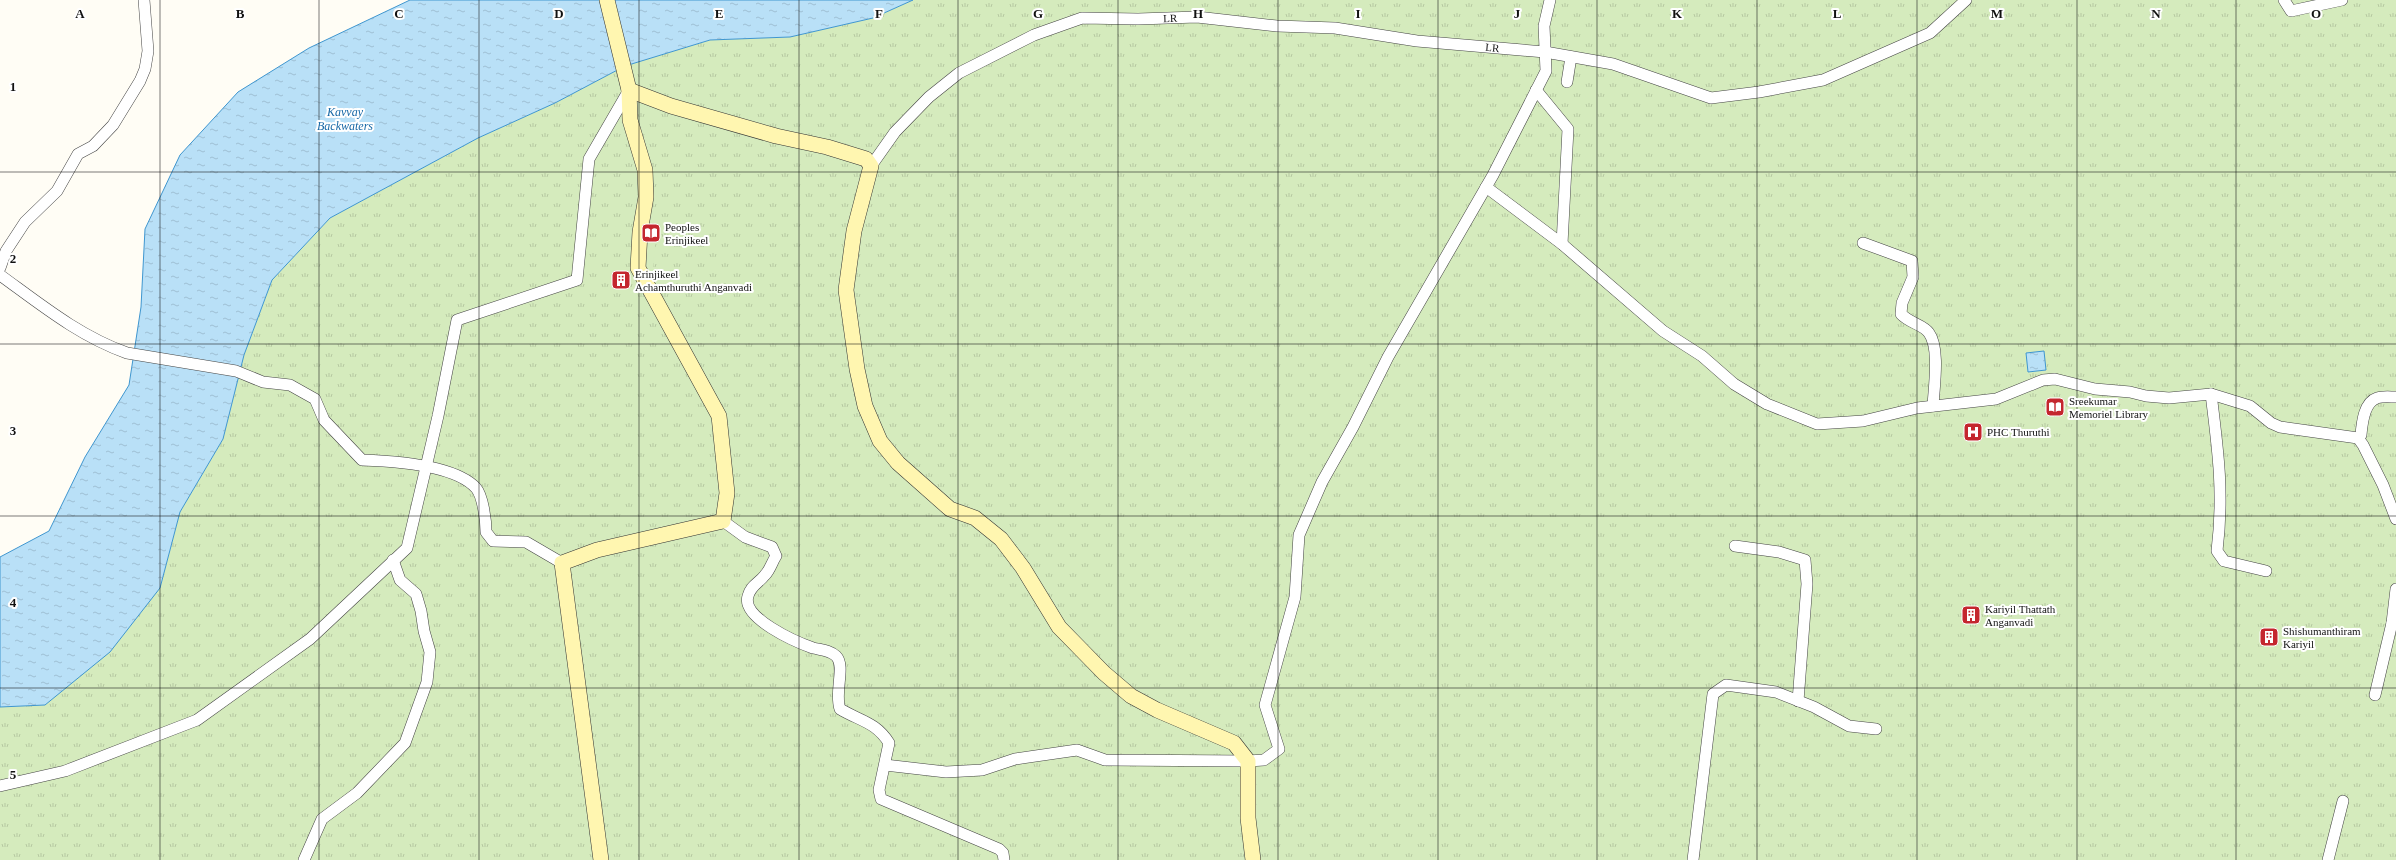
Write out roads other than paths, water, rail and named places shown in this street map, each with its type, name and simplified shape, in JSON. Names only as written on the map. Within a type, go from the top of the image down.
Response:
[{"type":"street","points":[[0,268],[6,251],[25,222],[57,191],[78,154],[93,146],[113,125],[140,81],[145,69],[148,51],[144,0]]},
{"type":"street","points":[[607,0],[623,74],[628,90],[630,120],[645,170],[646,197],[640,232],[638,268],[719,416],[727,493],[723,521]]},
{"type":"street","points":[[886,765],[946,772],[982,770],[1014,759],[1078,750],[1105,760],[1248,761],[1264,760],[1279,749],[1265,705],[1295,597],[1299,535],[1322,482],[1353,427],[1388,357],[1486,187],[1546,71],[1544,26],[1550,0]]},
{"type":"street","name":"LR","points":[[871,166],[895,132],[929,97],[959,73],[1034,35],[1082,18],[1138,19],[1197,17],[1277,26],[1335,28],[1417,41],[1545,52],[1613,64],[1711,98],[1759,92],[1823,80],[1930,32],[1966,0]]},
{"type":"street","points":[[2284,0],[2291,11],[2342,0]]},
{"type":"street","points":[[1567,82],[1571,57]]},
{"type":"street","points":[[628,90],[672,106],[776,136],[827,147],[866,159],[871,166],[854,232],[846,290],[857,369],[865,406],[880,441],[898,463],[950,509],[975,518],[1001,539],[1023,568],[1059,627],[1104,674],[1130,696],[1157,710],[1234,743],[1248,761],[1248,818],[1253,860]]},
{"type":"street","points":[[0,786],[65,771],[197,720],[310,639],[407,548],[426,468],[457,320],[576,280],[589,159],[628,90]]},
{"type":"street","points":[[1536,90],[1568,129],[1562,244]]},
{"type":"street","points":[[1486,187],[1562,244],[1663,331],[1702,356],[1734,384],[1767,404],[1816,424],[1863,421],[1934,406],[1996,399],[2043,380],[2055,379],[2095,389],[2130,392],[2146,396],[2169,398],[2211,394],[2250,406],[2270,423],[2280,427],[2358,438],[2383,485],[2396,519]]},
{"type":"street","points":[[1863,243],[1912,261],[1912,277],[1902,303],[1901,314],[1906,320],[1929,332],[1935,345],[1934,406]]},
{"type":"street","points":[[0,274],[87,336],[127,353],[236,371],[263,382],[290,385],[315,399],[324,420],[362,460],[394,462],[450,471],[476,488],[486,517],[486,532],[493,541],[526,542],[562,563]]},
{"type":"street","points":[[2211,394],[2221,478],[2221,516],[2217,551],[2224,560],[2266,571]]},
{"type":"street","points":[[2358,438],[2361,435],[2366,409],[2371,402],[2377,398],[2396,397]]},
{"type":"street","points":[[562,563],[597,550],[723,521],[746,537],[772,547],[776,556],[765,575],[752,586],[747,598],[753,615],[777,631],[812,648],[830,652],[836,657],[841,665],[837,699],[840,709],[871,723],[883,734],[889,743],[886,765],[879,790],[881,799],[999,849],[1004,853],[1004,860]]},
{"type":"street","points":[[1735,546],[1779,552],[1805,560],[1807,584],[1798,701]]},
{"type":"street","points":[[304,860],[322,819],[357,793],[405,743],[427,682],[430,652],[424,631],[421,611],[416,594],[400,580],[394,560]]},
{"type":"street","points":[[562,563],[601,860]]},
{"type":"street","points":[[2375,695],[2394,624],[2396,589]]},
{"type":"street","points":[[1693,860],[1713,694],[1726,685],[1776,692],[1849,726],[1876,729]]},
{"type":"street","points":[[2328,860],[2343,800]]},
{"type":"water","name":"Kavvay Backwaters","points":[[410,0],[913,0],[873,18],[790,37],[710,40],[625,66],[555,103],[478,138],[330,218],[272,280],[244,355],[223,439],[180,512],[160,588],[110,652],[45,705],[0,707],[0,557],[49,531],[85,457],[129,385],[141,307],[145,229],[180,155],[238,92],[309,48]]},
{"type":"water","points":[[2044,351],[2046,370],[2028,372],[2026,353]]},
{"type":"place","name":"Peoples Erinjikeel","points":[[651,233]]},
{"type":"place","name":"Erinjikeel Achamthuruthi Anganvadi","points":[[621,280]]},
{"type":"place","name":"Sreekumar Memoriel Library","points":[[2055,407]]},
{"type":"place","name":"PHC Thuruthi","points":[[1973,432]]},
{"type":"place","name":"Kariyil Thattath Anganvadi","points":[[1971,615]]},
{"type":"place","name":"Shishumanthiram Kariyil","points":[[2269,637]]}]
